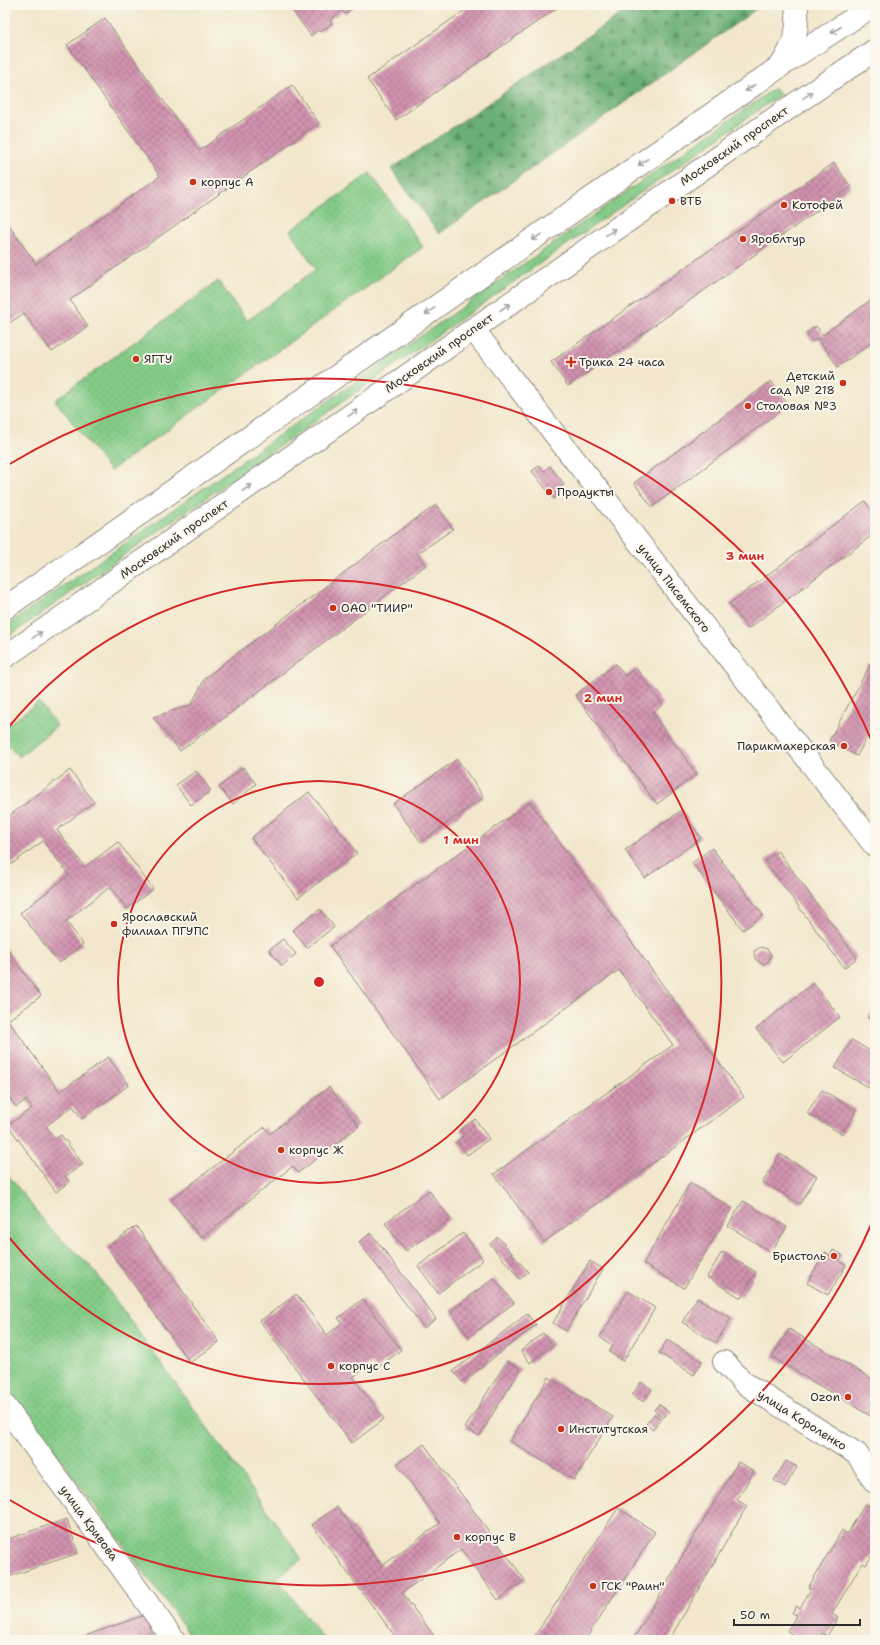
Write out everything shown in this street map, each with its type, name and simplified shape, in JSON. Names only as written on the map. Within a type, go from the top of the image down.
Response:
[{"type":"main road","points":[[782,65],[792,49],[798,28],[796,5]]},
{"type":"main road","points":[[5,608],[782,65],[870,9]]},
{"type":"main road","name":"Московский проспект","points":[[5,657],[789,108],[875,50]]},
{"type":"main road","name":"улица Писемского","points":[[473,329],[875,846]]},
{"type":"main road","name":"улица Короленко","points":[[724,1362],[744,1383],[856,1454],[875,1482]]},
{"type":"main road","name":"улица Кривова","points":[[5,1406],[174,1640]]},
{"type":"green space","points":[[634,5],[762,5],[439,234],[391,169]]},
{"type":"green space","points":[[775,88],[780,95],[5,639],[5,627]]},
{"type":"green space","points":[[370,173],[423,247],[110,471],[55,400],[218,281],[247,321],[316,269],[290,231]]},
{"type":"green space","points":[[39,702],[57,726],[19,757],[5,743],[5,727]]},
{"type":"green space","points":[[5,1171],[50,1229],[91,1266],[302,1559],[277,1578],[324,1640],[194,1640],[5,1385]]},
{"type":"building","points":[[296,5],[357,5],[345,14],[342,11],[330,20],[332,23],[320,32],[318,30],[311,36],[291,9]]},
{"type":"building","points":[[472,5],[561,5],[396,120],[367,79]]},
{"type":"building","name":"корпус А","points":[[105,18],[199,151],[292,85],[319,123],[70,300],[88,326],[52,352],[24,313],[5,326],[5,220],[36,264],[160,176],[67,45]]},
{"type":"building","points":[[834,163],[851,187],[568,386],[551,362]]},
{"type":"building","points":[[875,297],[875,340],[838,367],[818,338],[813,342],[806,333],[816,326],[823,335]]},
{"type":"building","points":[[771,381],[788,405],[652,507],[634,483]]},
{"type":"building","points":[[539,466],[544,471],[550,466],[564,484],[558,489],[561,493],[554,499],[532,471]]},
{"type":"building","points":[[865,501],[875,514],[875,533],[748,629],[729,604]]},
{"type":"building","name":"ОАО \"ТИИР\"","points":[[436,505],[453,529],[417,554],[426,565],[180,751],[153,717],[191,705],[205,678],[399,531]]},
{"type":"building","points":[[616,664],[625,676],[636,668],[663,705],[652,713],[697,774],[657,804],[575,695]]},
{"type":"building","points":[[870,665],[875,668],[875,721],[857,756],[829,741]]},
{"type":"building","points":[[457,759],[484,797],[421,842],[393,804]]},
{"type":"building","points":[[243,767],[256,784],[233,804],[219,787]]},
{"type":"building","points":[[70,770],[94,802],[57,830],[85,867],[118,842],[153,889],[127,909],[110,887],[66,921],[83,944],[59,963],[20,913],[69,875],[43,841],[5,869],[5,819]]},
{"type":"building","points":[[196,771],[211,791],[191,805],[176,785]]},
{"type":"building","points":[[309,792],[357,853],[298,898],[251,838]]},
{"type":"building","points":[[530,802],[744,1097],[544,1242],[494,1174],[673,1045],[619,970],[440,1099],[330,946]]},
{"type":"building","points":[[682,810],[701,838],[645,878],[625,850]]},
{"type":"building","points":[[712,848],[763,915],[743,930],[692,863]]},
{"type":"building","points":[[778,851],[857,958],[844,968],[765,861]]},
{"type":"building","points":[[320,909],[334,927],[307,948],[293,930]]},
{"type":"building","points":[[283,939],[296,954],[282,966],[269,950]]},
{"type":"building","points":[[5,947],[41,996],[8,1020],[60,1092],[108,1057],[129,1085],[82,1119],[73,1106],[46,1126],[55,1139],[61,1135],[83,1164],[65,1177],[69,1182],[56,1192],[8,1125],[32,1108],[26,1100],[16,1107],[5,1092],[5,1056],[7,1055],[5,1052]]},
{"type":"building","points":[[761,947],[767,949],[771,955],[768,962],[762,964],[755,959],[754,951]]},
{"type":"building","points":[[813,983],[840,1017],[783,1062],[756,1029]]},
{"type":"building","points":[[875,1007],[875,1022],[868,1018]]},
{"type":"building","points":[[852,1040],[875,1054],[875,1078],[869,1088],[835,1068]]},
{"type":"building","name":"корпус Ж","points":[[329,1087],[359,1126],[298,1173],[293,1166],[201,1238],[171,1200],[265,1127],[270,1134]]},
{"type":"building","points":[[822,1090],[856,1110],[842,1134],[807,1113]]},
{"type":"building","points":[[475,1119],[489,1139],[467,1155],[457,1141],[464,1135],[460,1130]]},
{"type":"building","points":[[780,1154],[817,1176],[800,1204],[763,1182]]},
{"type":"building","points":[[690,1183],[732,1208],[684,1288],[643,1264]]},
{"type":"building","points":[[429,1190],[450,1219],[406,1251],[385,1223]]},
{"type":"building","points":[[743,1201],[787,1227],[771,1252],[728,1226]]},
{"type":"building","points":[[136,1226],[219,1342],[190,1363],[107,1247]]},
{"type":"building","points":[[371,1233],[436,1319],[424,1328],[359,1242]]},
{"type":"building","points":[[463,1233],[483,1260],[438,1293],[418,1266]]},
{"type":"building","points":[[498,1237],[528,1272],[520,1279],[490,1244]]},
{"type":"building","points":[[833,1250],[842,1255],[839,1261],[846,1265],[828,1295],[807,1283],[825,1252],[830,1256]]},
{"type":"building","points":[[722,1252],[756,1272],[741,1298],[707,1277]]},
{"type":"building","points":[[590,1261],[603,1269],[566,1331],[553,1323]]},
{"type":"building","points":[[494,1278],[514,1303],[469,1337],[450,1311]]},
{"type":"building","points":[[628,1291],[655,1308],[623,1361],[609,1352],[613,1346],[600,1337]]},
{"type":"building","name":"корпус С","points":[[296,1294],[327,1335],[342,1323],[338,1318],[363,1299],[401,1350],[376,1369],[372,1363],[353,1377],[384,1419],[352,1443],[260,1321]]},
{"type":"building","points":[[697,1298],[731,1318],[716,1343],[682,1322]]},
{"type":"building","points":[[527,1314],[536,1325],[462,1382],[453,1371]]},
{"type":"building","points":[[789,1329],[875,1381],[875,1413],[872,1417],[772,1357]]},
{"type":"building","points":[[543,1333],[553,1345],[530,1363],[521,1351]]},
{"type":"building","points":[[667,1340],[702,1361],[694,1375],[659,1353]]},
{"type":"building","points":[[507,1361],[521,1369],[479,1436],[465,1428]]},
{"type":"building","name":"Институтская","points":[[549,1377],[613,1417],[574,1480],[510,1441]]},
{"type":"building","points":[[641,1382],[652,1389],[644,1402],[632,1395]]},
{"type":"building","points":[[659,1404],[669,1412],[663,1418],[654,1410]]},
{"type":"building","points":[[654,1414],[661,1419],[653,1430],[646,1424]]},
{"type":"building","name":"корпус В","points":[[424,1444],[525,1580],[498,1600],[461,1549],[402,1593],[437,1640],[398,1640],[312,1525],[337,1507],[382,1566],[440,1523],[397,1464]]},
{"type":"building","points":[[786,1461],[797,1467],[785,1487],[774,1480]]},
{"type":"building","points":[[738,1462],[754,1471],[737,1500],[747,1506],[669,1640],[633,1640]]},
{"type":"building","points":[[865,1504],[875,1510],[873,1516],[875,1517],[875,1550],[866,1565],[862,1563],[832,1614],[838,1618],[827,1636],[822,1633],[818,1640],[802,1640],[787,1631],[797,1615],[792,1613],[796,1606],[800,1608],[811,1589],[808,1588],[842,1530],[847,1534]]},
{"type":"building","name":"ГСК \"Раин\"","points":[[618,1508],[655,1532],[585,1640],[532,1640]]},
{"type":"building","points":[[67,1519],[78,1553],[5,1578],[5,1540]]},
{"type":"building","points":[[145,1615],[154,1640],[73,1640]]},
{"type":"place","name":"корпус А","points":[[193,182]]},
{"type":"place","name":"ВТБ","points":[[672,201]]},
{"type":"place","name":"Котофей","points":[[784,205]]},
{"type":"place","name":"Яроблтур","points":[[743,239]]},
{"type":"place","name":"ЯГТУ","points":[[136,359]]},
{"type":"place","name":"Трика 24 часа","points":[[571,362]]},
{"type":"place","name":"Детский сад № 218","points":[[843,383]]},
{"type":"place","name":"Столовая №3","points":[[748,406]]},
{"type":"place","name":"Продукты","points":[[549,492]]},
{"type":"place","name":"ОАО \"ТИИР\"","points":[[333,608]]},
{"type":"place","name":"Парикмахерская","points":[[844,746]]},
{"type":"place","name":"Ярославский филиал ПГУПС","points":[[114,924]]},
{"type":"place","name":"корпус Ж","points":[[281,1150]]},
{"type":"place","name":"Бристоль","points":[[834,1256]]},
{"type":"place","name":"корпус С","points":[[331,1366]]},
{"type":"place","name":"Ozon","points":[[848,1397]]},
{"type":"place","name":"Институтская","points":[[561,1429]]},
{"type":"place","name":"корпус В","points":[[457,1537]]},
{"type":"place","name":"ГСК \"Раин\"","points":[[593,1586]]}]
